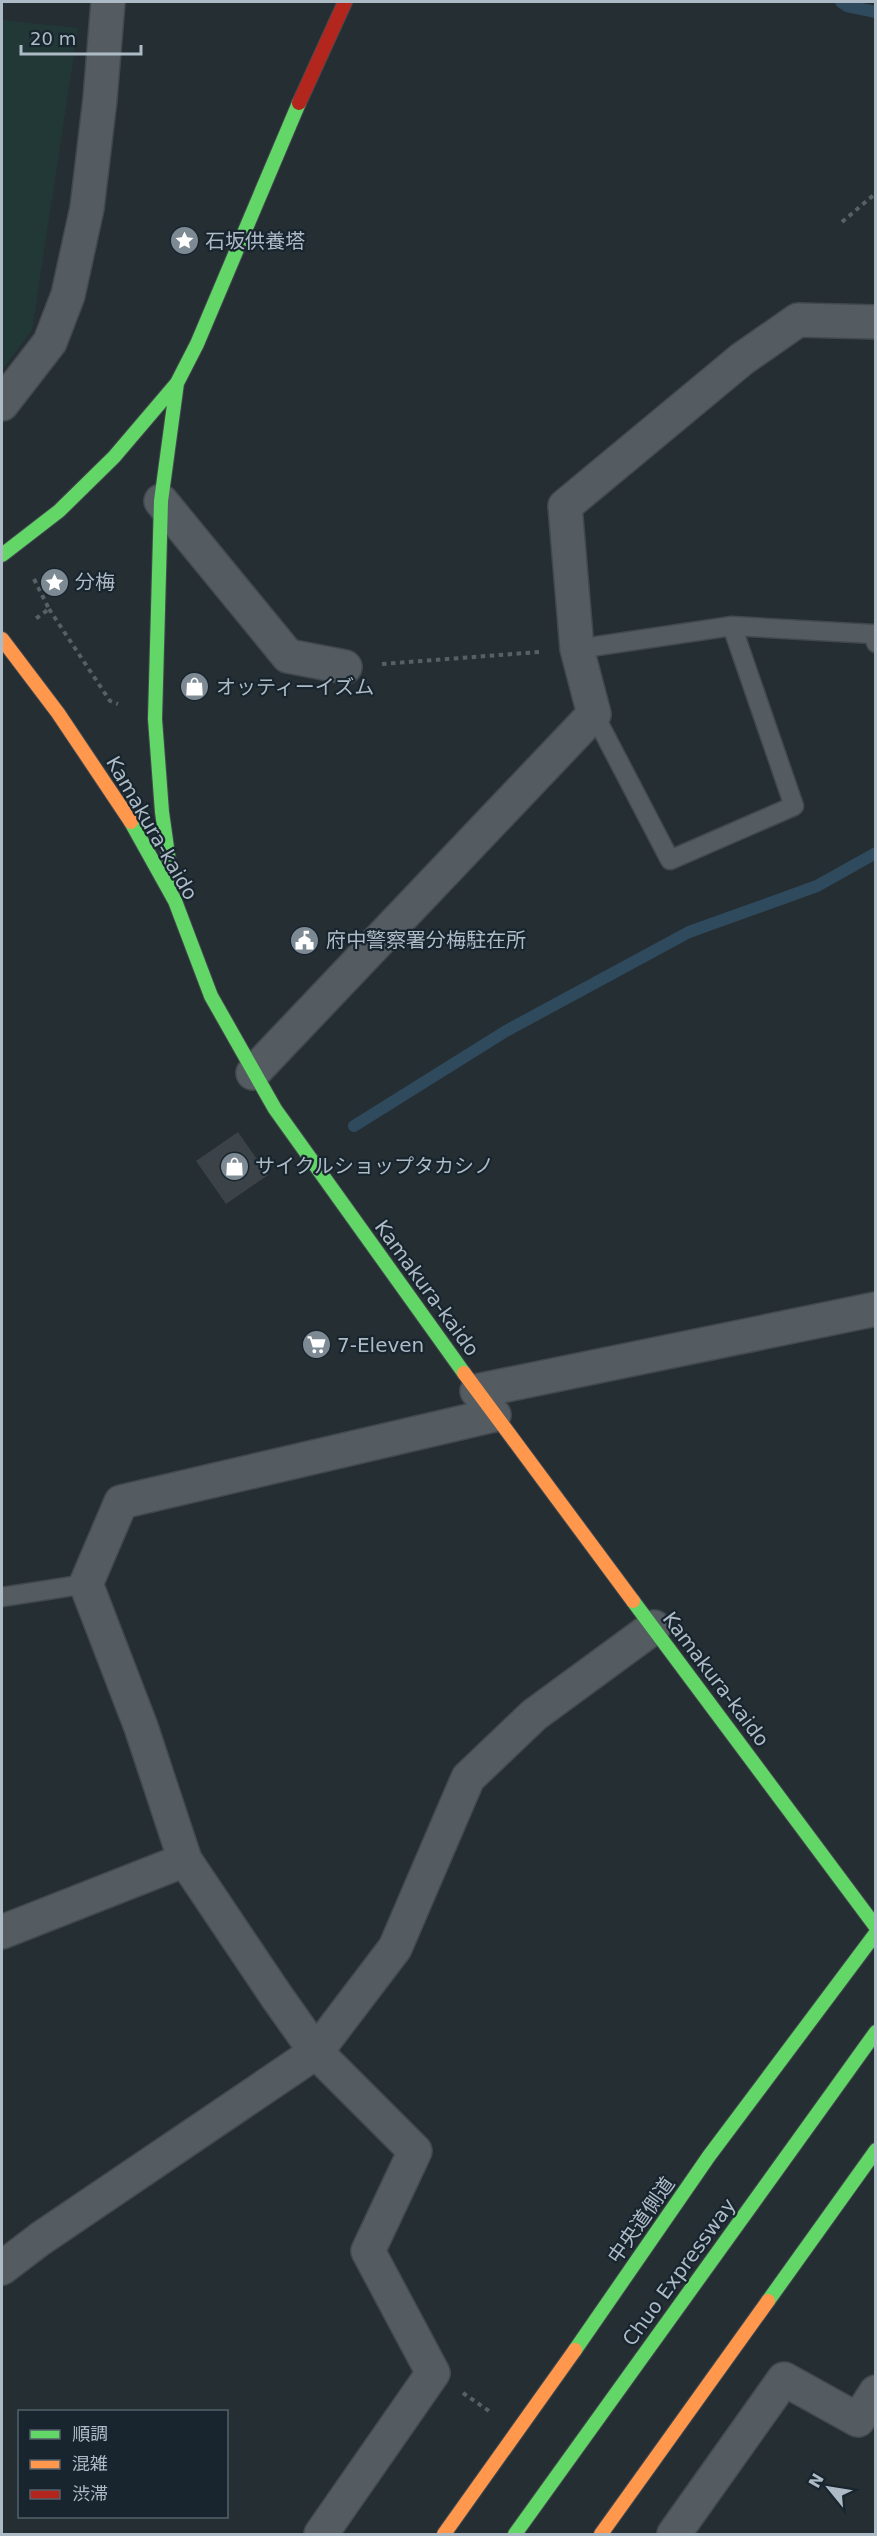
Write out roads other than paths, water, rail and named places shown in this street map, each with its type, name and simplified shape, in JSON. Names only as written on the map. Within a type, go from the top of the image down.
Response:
[{"type":"main road","points":[[2,555],[59,511],[114,457],[177,383],[197,344],[321,51],[345,2]]},
{"type":"main road","points":[[175,901],[162,812],[155,719],[161,501],[177,383]]},
{"type":"main road","name":"Kamakura-kaido","points":[[3,641],[58,713],[122,807],[175,901],[211,996],[275,1109],[486,1403],[876,1927]]},
{"type":"main road","name":"中央道側道","points":[[444,2535],[519,2431],[709,2156],[876,1933]]},
{"type":"main road","name":"Chuo Expressway","points":[[515,2535],[876,2031]]},
{"type":"main road","points":[[601,2535],[876,2150]]},
{"type":"street","points":[[2,404],[50,342],[69,295],[87,208],[100,99],[108,2]]},
{"type":"street","points":[[253,1073],[594,714],[578,649],[565,506],[742,359],[798,320],[876,322]]},
{"type":"street","points":[[161,501],[288,656],[345,667]]},
{"type":"street","points":[[321,2535],[433,2373],[368,2252],[414,2151],[316,2052],[185,1860],[141,1727],[86,1584],[121,1502],[486,1403],[876,1309]]},
{"type":"street","points":[[2,2268],[40,2239],[316,2052],[395,1948],[468,1778],[534,1715],[654,1627]]},
{"type":"street","points":[[2,1932],[185,1860]]},
{"type":"street","points":[[674,2535],[784,2379],[858,2420],[876,2392]]},
{"type":"lane","points":[[578,649],[732,626],[873,634],[876,643]]},
{"type":"lane","points":[[594,714],[670,860],[794,806],[732,626]]},
{"type":"lane","points":[[2,1597],[86,1584]]},
{"type":"waterway","points":[[841,2],[847,6],[876,12]]},
{"type":"waterway","points":[[354,1126],[506,1031],[689,932],[817,886],[876,853]]},
{"type":"place","name":"石坂供養塔","points":[[184,241]]},
{"type":"place","name":"分梅","points":[[54,582]]},
{"type":"place","name":"オッティーイズム","points":[[195,687]]},
{"type":"place","name":"府中警察署分梅駐在所","points":[[305,940]]},
{"type":"place","name":"サイクルショップタカシノ","points":[[234,1166]]},
{"type":"place","name":"7-Eleven","points":[[316,1345]]}]
